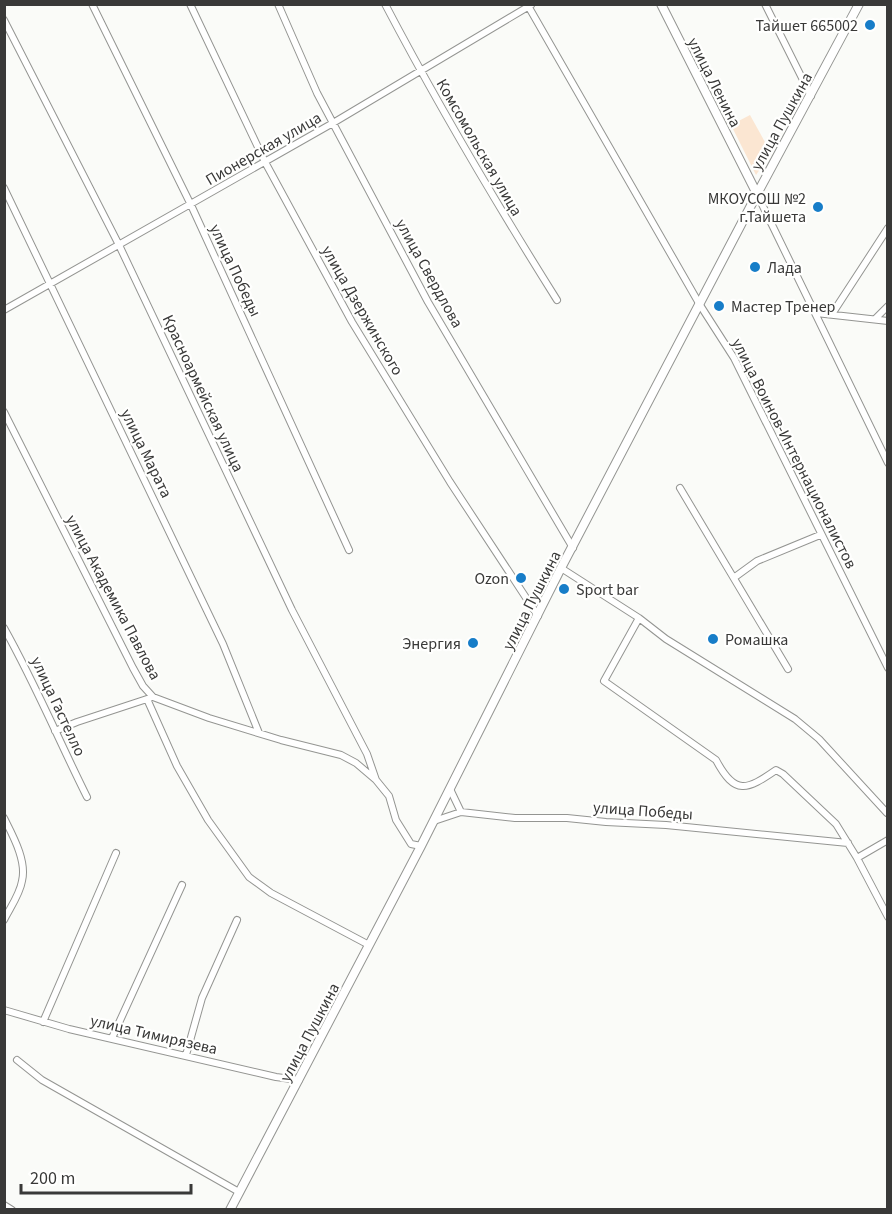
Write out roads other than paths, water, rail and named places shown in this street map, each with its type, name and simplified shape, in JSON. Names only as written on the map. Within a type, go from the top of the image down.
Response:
[{"type":"main road","name":"улица Ленина","points":[[661,4],[757,194]]},
{"type":"main road","name":"улица Пушкина","points":[[230,1209],[434,821],[561,568],[757,194],[860,4]]},
{"type":"street","name":"улица Победы","points":[[92,4],[191,205],[350,550]]},
{"type":"street","name":"улица Дзержинского","points":[[190,4],[265,162],[352,322],[450,482],[538,616]]},
{"type":"street","name":"улица Свердлова","points":[[278,4],[317,93],[428,302],[573,548]]},
{"type":"street","name":"Комсомольская улица","points":[[384,4],[493,197],[557,300]]},
{"type":"street","points":[[765,4],[811,96]]},
{"type":"street","name":"Пионерская улица","points":[[4,310],[333,123],[529,5]]},
{"type":"street","name":"улица Воинов-Интернационалистов","points":[[529,5],[700,304],[734,358],[888,668]]},
{"type":"street","name":"Красноармейская улица","points":[[4,20],[119,245],[292,610],[367,754],[376,780]]},
{"type":"street","name":"улица Марата","points":[[4,188],[223,644],[259,733]]},
{"type":"street","name":"улица Ленина","points":[[757,194],[888,463]]},
{"type":"street","points":[[832,314],[888,228]]},
{"type":"street","points":[[875,319],[888,306]]},
{"type":"street","points":[[816,313],[888,321]]},
{"type":"street","name":"улица Академика Павлова","points":[[4,411],[150,698],[259,733],[341,755],[356,763],[376,780],[389,796],[401,830],[411,843],[421,846]]},
{"type":"street","points":[[681,488],[788,669]]},
{"type":"street","points":[[735,577],[757,561],[820,535]]},
{"type":"street","points":[[561,568],[639,618],[666,639],[795,718],[819,739],[887,813]]},
{"type":"street","points":[[639,618],[604,681],[716,760],[724,776],[738,786],[750,787],[776,770],[783,774],[836,824],[888,917]]},
{"type":"street","name":"улица Гастелло","points":[[4,628],[28,671],[87,797]]},
{"type":"street","points":[[55,731],[150,698],[177,766],[208,820],[249,877],[271,893],[369,945]]},
{"type":"street","points":[[434,821],[461,812],[450,789]]},
{"type":"street","name":"улица Победы","points":[[461,812],[515,818],[567,818],[666,825],[848,843]]},
{"type":"street","points":[[4,818],[14,837],[22,866],[22,881],[4,920]]},
{"type":"street","points":[[857,858],[888,840]]},
{"type":"street","points":[[44,1022],[116,853]]},
{"type":"street","points":[[112,1038],[182,885]]},
{"type":"street","points":[[186,1055],[202,998],[237,920]]},
{"type":"street","name":"улица Тимирязева","points":[[4,1010],[44,1022],[276,1077],[298,1080]]},
{"type":"street","points":[[17,1060],[42,1080],[239,1192]]},
{"type":"street","points":[[4,1205],[12,1209]]},
{"type":"place","name":"Тайшет 665002","points":[[870,25]]},
{"type":"place","name":"МКОУСОШ №2 г.Тайшета","points":[[818,207]]},
{"type":"place","name":"Лада","points":[[755,267]]},
{"type":"place","name":"Мастер Тренер","points":[[719,306]]},
{"type":"place","name":"Ozon","points":[[521,578]]},
{"type":"place","name":"Sport bar","points":[[564,589]]},
{"type":"place","name":"Ромашка","points":[[713,639]]},
{"type":"place","name":"Энергия","points":[[473,643]]}]
